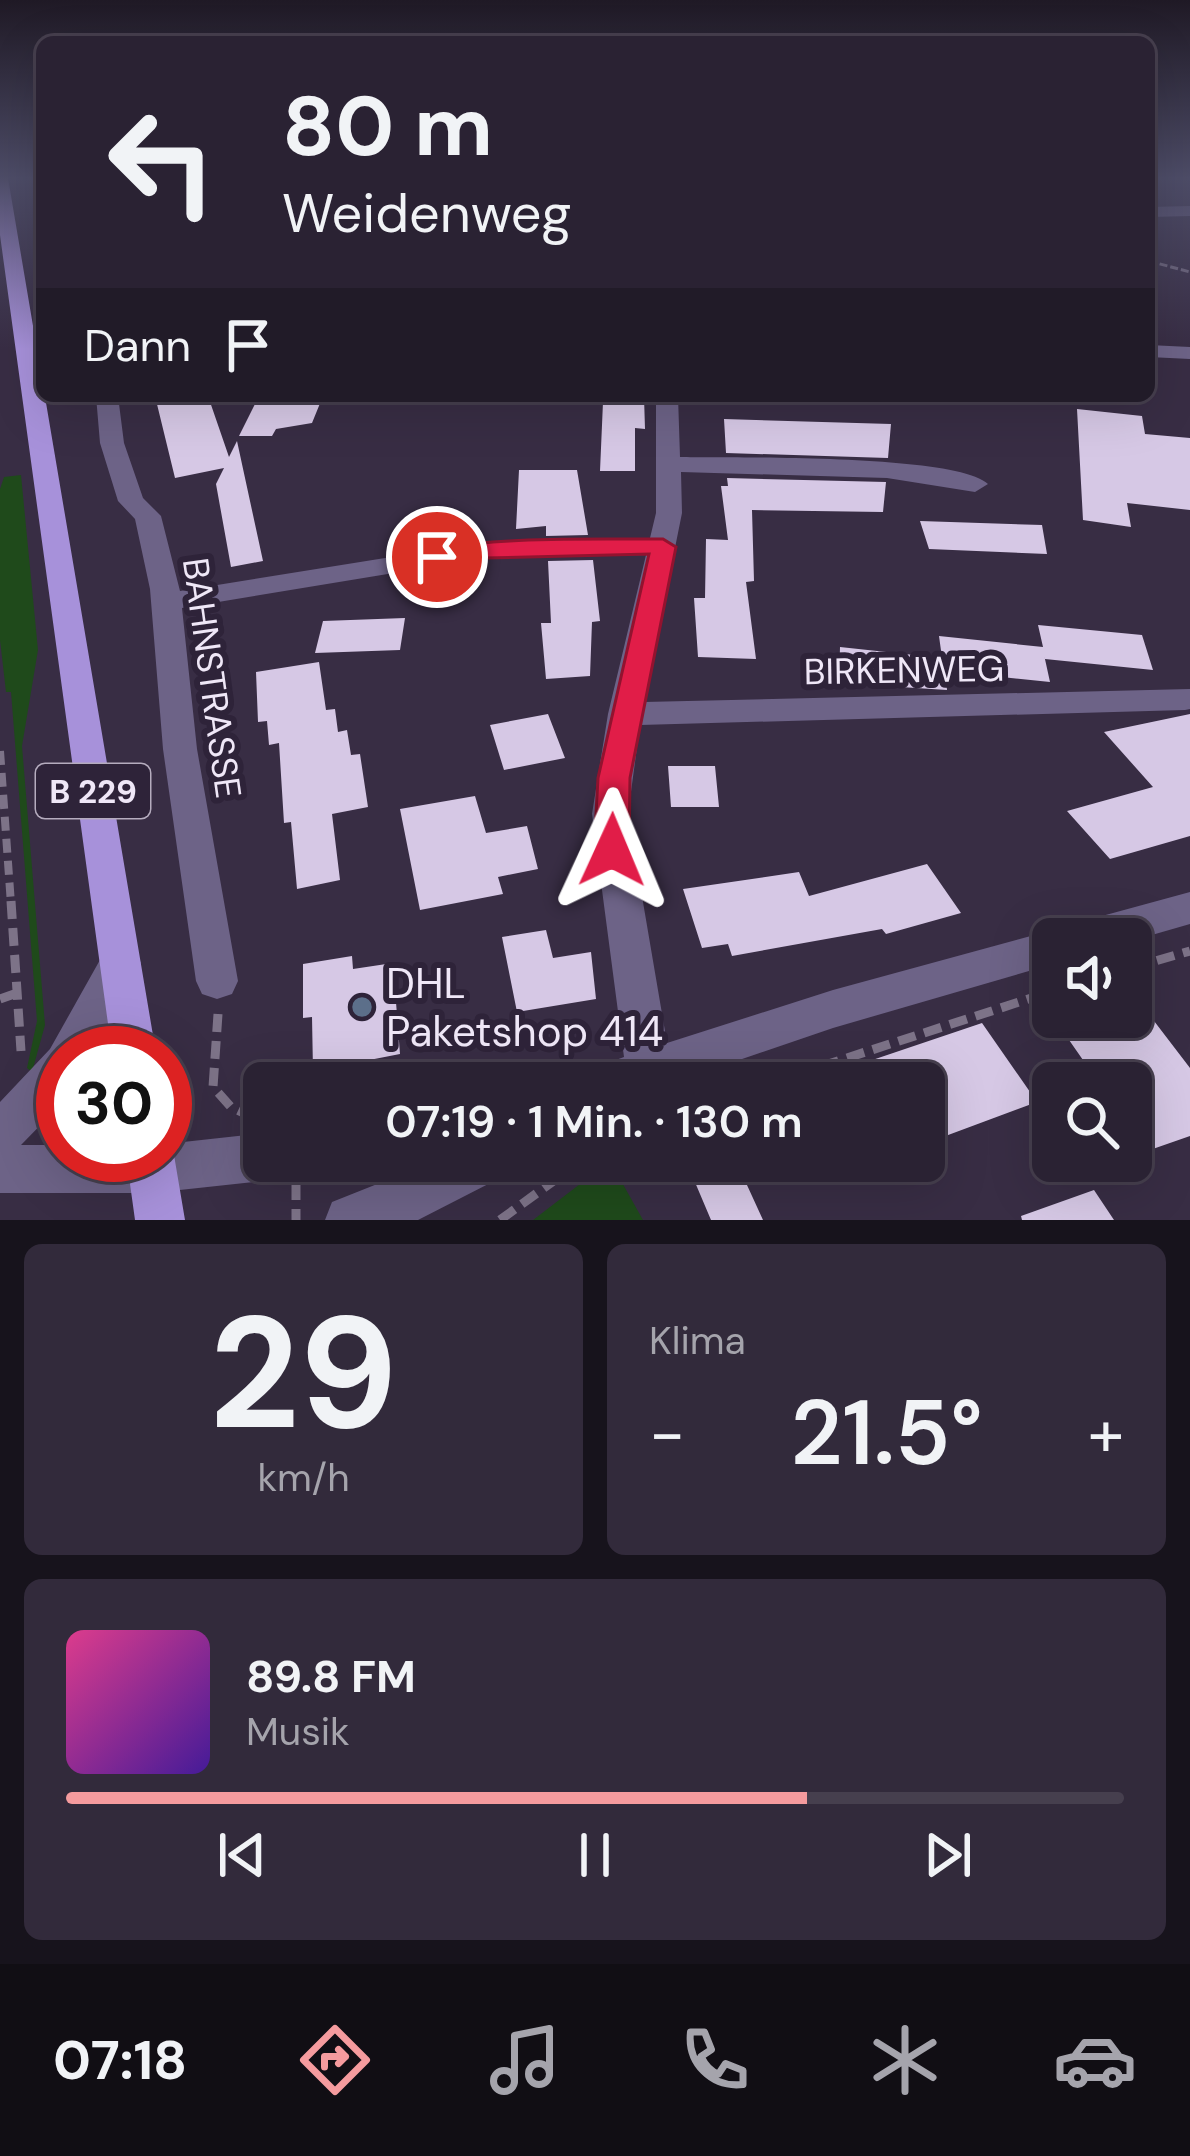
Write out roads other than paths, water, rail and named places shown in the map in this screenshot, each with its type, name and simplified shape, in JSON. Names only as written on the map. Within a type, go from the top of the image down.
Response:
[{"type":"main road","name":"B 229","points":[[9,235],[130,1026]]},
{"type":"main road","points":[[154,1182],[160,1220]]},
{"type":"street","points":[[1155,351],[1190,353]]},
{"type":"street","name":"BAHNSTRASSE","points":[[108,402],[112,443],[131,501],[148,516],[165,602],[180,749],[217,981]]},
{"type":"street","points":[[628,1062],[610,814],[625,714],[663,547],[671,464],[667,402]]},
{"type":"street","points":[[671,464],[887,470],[975,484]]},
{"type":"street","points":[[165,602],[485,550],[663,547]]},
{"type":"street","name":"BIRKENWEG","points":[[625,714],[1185,698]]},
{"type":"street","points":[[1152,919],[1190,908]]},
{"type":"street","points":[[672,1062],[833,1009],[1032,953]]},
{"type":"street","points":[[86,1026],[120,963]]},
{"type":"street","points":[[0,1133],[36,1099]]},
{"type":"street","points":[[192,1160],[243,1158]]},
{"type":"street","points":[[0,1169],[36,1167]]},
{"type":"street","points":[[350,1220],[418,1205],[452,1182]]},
{"type":"place","name":"DHL Paketshop 414","points":[[362,1007]]}]
